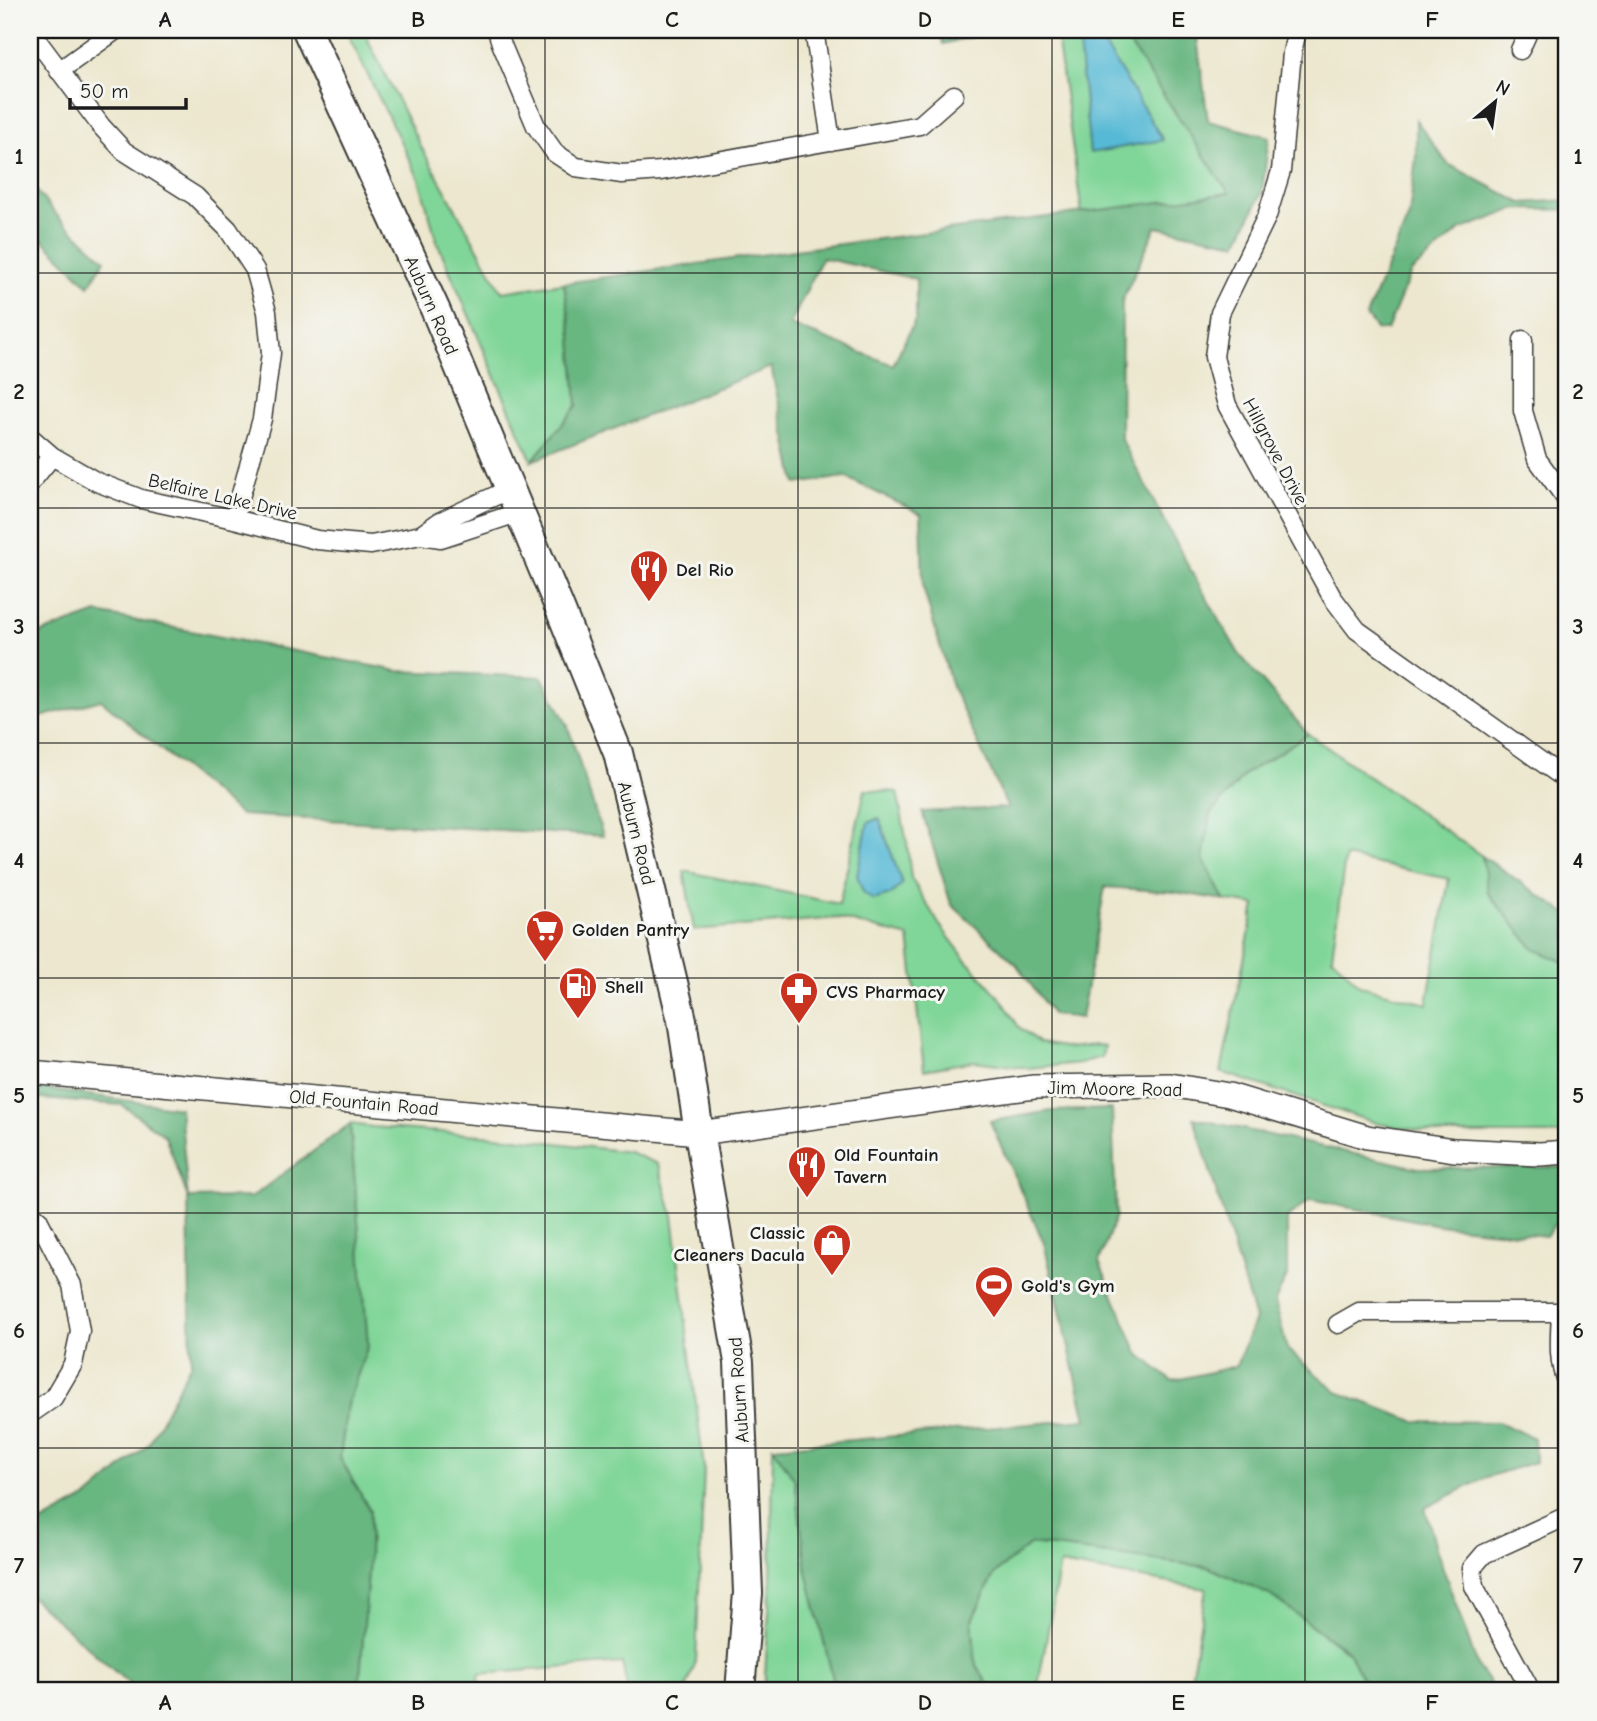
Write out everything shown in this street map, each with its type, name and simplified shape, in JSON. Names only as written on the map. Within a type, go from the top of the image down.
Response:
[{"type":"main road","name":"Auburn Road","points":[[307,30],[435,309],[618,753],[682,1020],[739,1362],[748,1593],[740,1691]]},
{"type":"street","points":[[59,71],[116,30]]},
{"type":"street","points":[[497,30],[536,126],[555,153],[576,167],[622,174],[661,171],[920,125],[954,95]]},
{"type":"street","points":[[814,30],[831,141]]},
{"type":"street","name":"Hillgrove Drive","points":[[1297,30],[1292,53],[1281,171],[1267,216],[1220,313],[1214,357],[1227,405],[1332,597],[1357,630],[1567,780]]},
{"type":"street","points":[[1520,50],[1529,30]]},
{"type":"street","points":[[30,31],[101,126],[124,151],[195,196],[228,229],[255,270],[267,312],[271,353],[262,419],[234,519]]},
{"type":"street","points":[[1523,340],[1523,411],[1537,459],[1567,500]]},
{"type":"street","name":"Belfaire Lake Drive","points":[[30,437],[52,456],[97,482],[141,499],[317,540],[371,545],[421,535],[441,538],[515,501]]},
{"type":"street","points":[[30,483],[52,456]]},
{"type":"street","name":"Belfaire Lake Drive","points":[[421,535],[439,522],[515,501]]},
{"type":"street","name":"Old Fountain Road","points":[[30,1072],[699,1133]]},
{"type":"street","name":"Jim Moore Road","points":[[699,1133],[1034,1087],[1170,1085],[1229,1095],[1367,1137],[1454,1150],[1540,1154],[1567,1152]]},
{"type":"street","points":[[30,1414],[53,1398],[73,1364],[80,1331],[72,1285],[38,1219]]},
{"type":"street","points":[[1338,1324],[1359,1312],[1564,1313],[1559,1343],[1567,1384]]},
{"type":"street","points":[[1531,1691],[1474,1586],[1472,1569],[1484,1554],[1567,1516]]},
{"type":"green space","points":[[352,30],[363,30],[420,145],[502,292],[564,283],[572,336],[577,406],[532,461],[437,242],[419,179],[348,35]]},
{"type":"green space","points":[[940,30],[997,30],[943,44]]},
{"type":"green space","points":[[1056,30],[1120,30],[1229,193],[1082,214]],"holes":[[[1078,34],[1162,140],[1090,152]]]},
{"type":"green space","points":[[1120,30],[1196,30],[1208,121],[1269,137],[1262,193],[1237,243],[1156,227],[1122,301],[1121,439],[1239,654],[1308,734],[1245,774],[1210,814],[1203,859],[1224,900],[1174,892],[1105,887],[1081,1018],[1053,1015],[1016,964],[951,904],[922,812],[1008,808],[952,687],[923,587],[921,514],[845,477],[796,484],[771,367],[532,461],[577,406],[572,336],[564,283],[1229,193]],"holes":[[[822,258],[916,279],[916,318],[893,365],[790,325]]]},
{"type":"green space","points":[[1416,120],[1448,164],[1521,203],[1567,200],[1567,210],[1515,209],[1460,230],[1411,272],[1387,330],[1377,330],[1366,316],[1409,216],[1416,157]]},
{"type":"green space","points":[[30,183],[60,219],[105,260],[89,286],[30,227]]},
{"type":"green space","points":[[97,613],[398,671],[542,677],[567,724],[603,836],[241,815],[101,700],[30,720],[30,637]]},
{"type":"green space","points":[[1308,734],[1482,856],[1488,893],[1534,949],[1567,963],[1567,1134],[1442,1134],[1379,1124],[1221,1072],[1255,905],[1224,900],[1203,859],[1210,814],[1245,774]],"holes":[[[1345,857],[1449,879],[1427,1004],[1361,986],[1332,957]]]},
{"type":"green space","points":[[865,790],[897,792],[911,878],[939,924],[964,957],[1002,1000],[1019,1027],[1039,1043],[1068,1048],[1104,1046],[1102,1057],[1080,1063],[1029,1068],[974,1061],[924,1070],[909,937],[838,918],[694,930],[684,871],[839,904]],"holes":[[[879,818],[902,884],[863,892],[857,875],[868,823]]]},
{"type":"green space","points":[[1482,856],[1567,914],[1567,963],[1534,949],[1488,893]]},
{"type":"green space","points":[[30,1087],[180,1108],[188,1198],[165,1136],[122,1105],[30,1098]]},
{"type":"green space","points":[[1112,1109],[1116,1215],[1099,1262],[1138,1353],[1172,1381],[1236,1366],[1255,1319],[1194,1118],[1418,1168],[1567,1167],[1567,1208],[1546,1236],[1439,1225],[1310,1200],[1287,1218],[1287,1276],[1275,1301],[1287,1349],[1337,1392],[1414,1421],[1498,1422],[1534,1438],[1535,1462],[1487,1477],[1425,1508],[1437,1551],[1478,1667],[1495,1691],[1368,1691],[1350,1653],[1270,1595],[1208,1567],[1031,1544],[994,1574],[972,1620],[976,1665],[992,1691],[836,1691],[807,1572],[795,1480],[773,1447],[1086,1419],[1044,1243],[990,1121],[1052,1111]]},
{"type":"green space","points":[[350,1124],[508,1137],[629,1152],[658,1164],[673,1216],[704,1468],[696,1662],[683,1691],[628,1691],[622,1663],[479,1674],[480,1691],[359,1691],[370,1511],[340,1458],[347,1405],[368,1345]]},
{"type":"green space","points":[[350,1124],[368,1345],[347,1405],[340,1458],[370,1511],[359,1691],[137,1691],[30,1596],[30,1529],[88,1497],[149,1444],[191,1363],[188,1198],[252,1197]]},
{"type":"green space","points":[[773,1447],[795,1480],[807,1572],[836,1691],[764,1691],[771,1579]]},
{"type":"green space","points":[[1031,1544],[1208,1567],[1270,1595],[1350,1654],[1368,1691],[1189,1691],[1206,1589],[1060,1564],[1037,1691],[992,1691],[976,1665],[972,1620],[994,1574]]},
{"type":"water","points":[[1078,34],[1101,39],[1163,140],[1090,153]]},
{"type":"water","points":[[879,818],[902,884],[890,895],[873,900],[863,892],[857,875],[868,823]]},
{"type":"place","name":"Del Rio","points":[[649,603]]},
{"type":"place","name":"Golden Pantry","points":[[545,963]]},
{"type":"place","name":"Shell","points":[[578,1020]]},
{"type":"place","name":"CVS Pharmacy","points":[[799,1025]]},
{"type":"place","name":"Old Fountain Tavern","points":[[807,1199]]},
{"type":"place","name":"Classic Cleaners Dacula","points":[[832,1277]]},
{"type":"place","name":"Gold's Gym","points":[[994,1319]]}]
